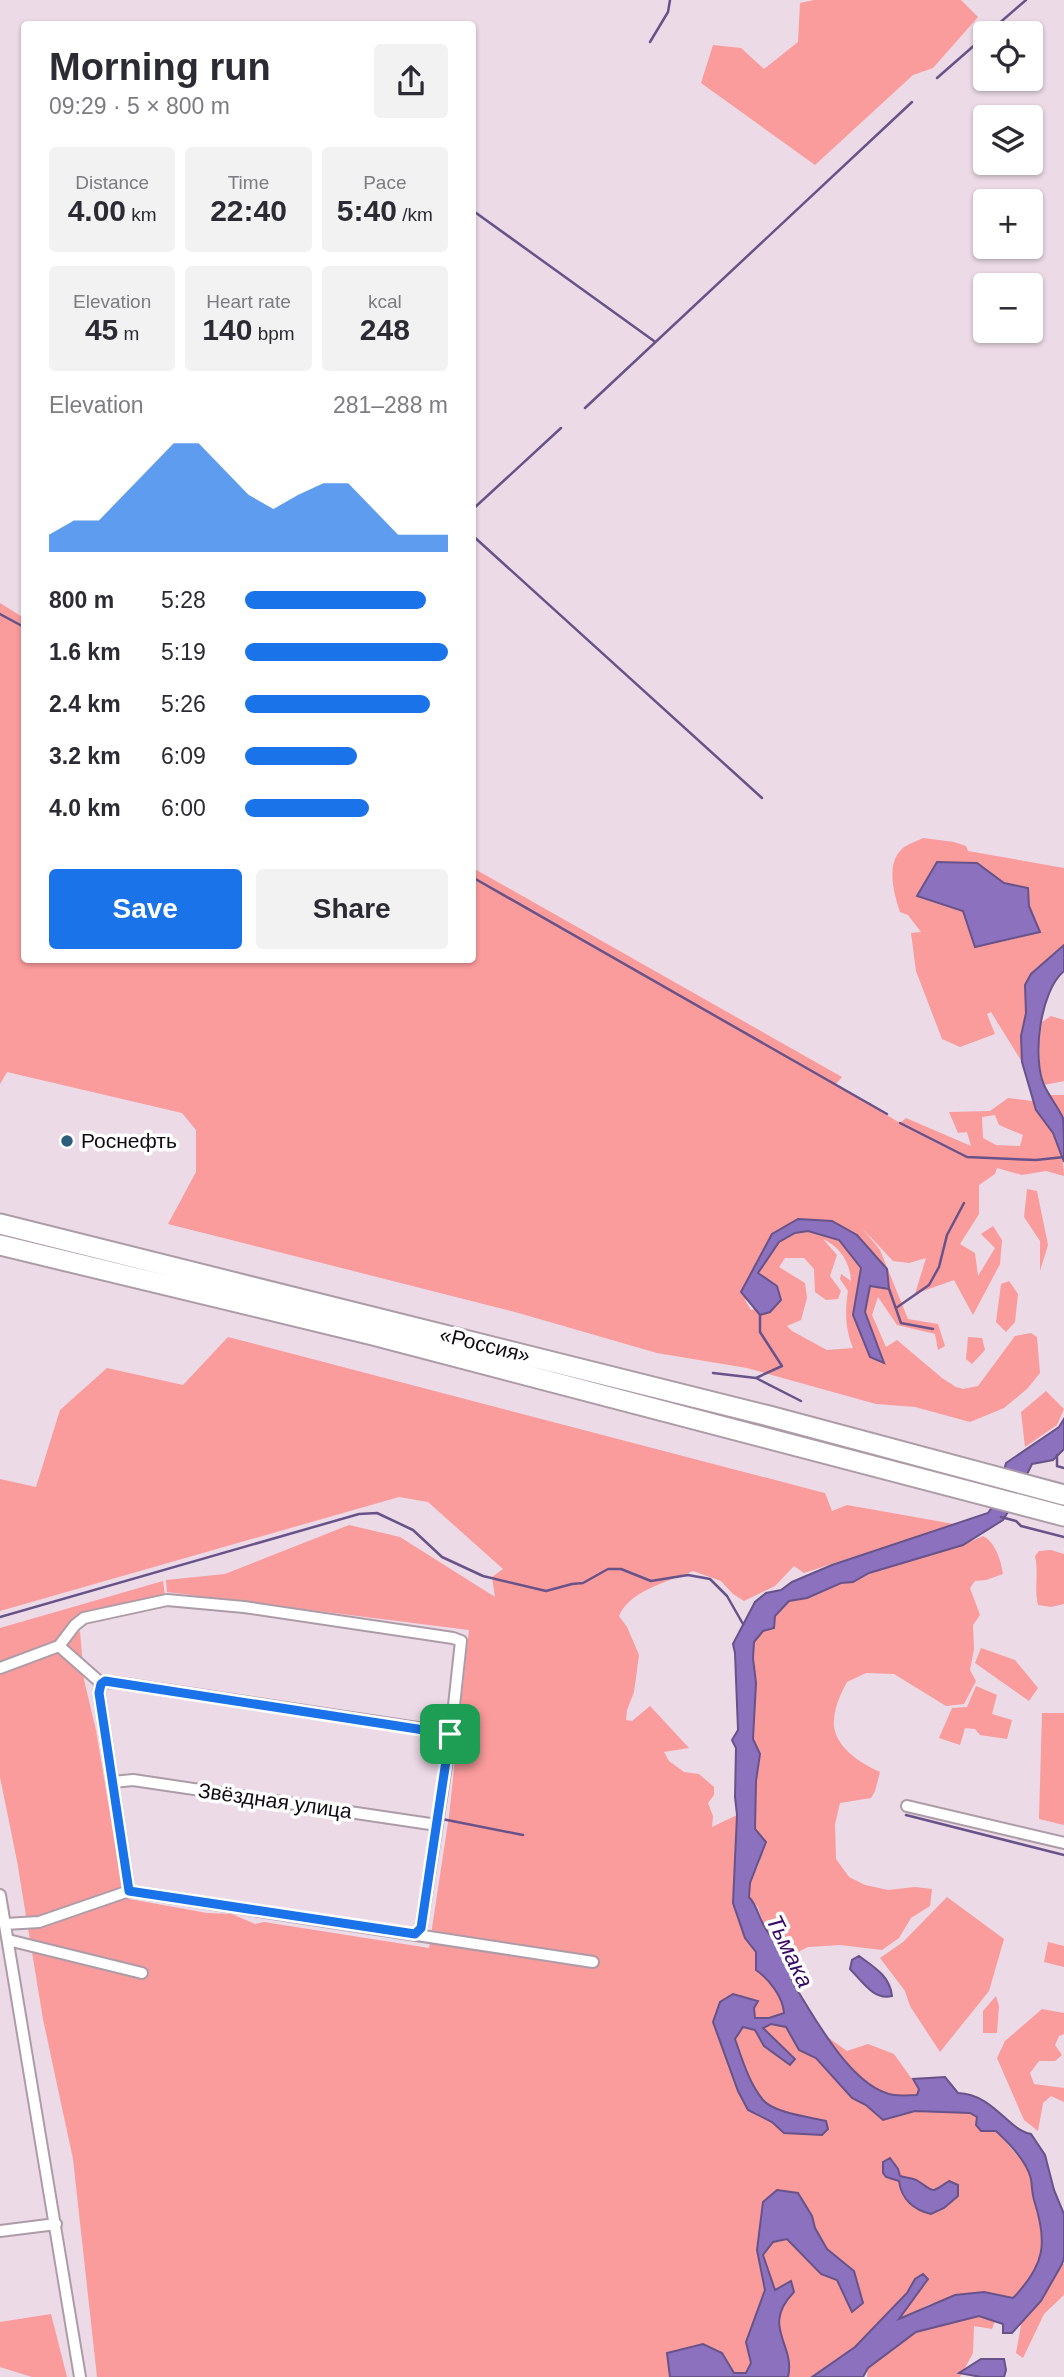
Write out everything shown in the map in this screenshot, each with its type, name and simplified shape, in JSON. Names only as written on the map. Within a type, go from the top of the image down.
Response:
[{"type":"highway","name":"«Россия»","points":[[0,1224],[769,1416],[1064,1496]]},
{"type":"highway","name":"«Россия»","points":[[0,1245],[387,1339],[1064,1516]]},
{"type":"street","points":[[0,1668],[59,1646],[84,1618],[167,1600],[244,1607],[461,1641],[421,1928],[415,1934]]},
{"type":"street","points":[[59,1646],[101,1684]]},
{"type":"street","points":[[129,1891],[99,1693],[101,1684],[105,1681],[450,1734]]},
{"type":"street","name":"Звёздная улица","points":[[113,1782],[133,1780],[437,1825]]},
{"type":"street","points":[[907,1806],[1064,1843]]},
{"type":"street","points":[[5,1924],[39,1922],[129,1891],[593,1962]]},
{"type":"street","points":[[0,1895],[80,2377]]},
{"type":"street","points":[[8,1940],[142,1973]]},
{"type":"street","points":[[0,2231],[56,2224]]},
{"type":"shaded area","points":[[814,0],[961,0],[978,17],[933,68],[913,75],[815,165],[701,83],[713,45],[741,48],[764,69],[798,42],[800,3]]},
{"type":"shaded area","points":[[0,603],[21,616],[21,963],[476,963],[476,870],[842,1077],[836,1084],[900,1123],[906,1118],[971,1146],[967,1132],[958,1133],[949,1112],[990,1111],[1008,1098],[1033,1101],[1057,1141],[1064,1176],[1046,1171],[1022,1175],[997,1168],[995,1174],[979,1185],[979,1214],[960,1244],[975,1253],[978,1276],[995,1248],[981,1234],[993,1226],[1002,1240],[1000,1264],[973,1315],[954,1280],[915,1294],[926,1258],[909,1263],[893,1261],[862,1228],[880,1250],[908,1319],[938,1324],[945,1346],[938,1350],[935,1334],[897,1325],[878,1297],[872,1315],[886,1347],[897,1340],[942,1378],[963,1389],[978,1386],[1015,1336],[1031,1333],[1037,1337],[1040,1373],[1027,1389],[1004,1408],[970,1422],[915,1407],[876,1404],[747,1368],[657,1353],[515,1312],[168,1224],[196,1172],[196,1130],[182,1113],[7,1072],[0,1084]],"holes":[[[995,1115],[999,1125],[1023,1135],[1020,1146],[996,1145],[983,1138],[982,1117]],[[823,1239],[839,1251],[849,1268],[851,1281],[841,1274],[840,1279],[848,1291],[846,1320],[853,1348],[827,1350],[787,1326],[801,1320],[807,1298],[805,1283],[779,1267],[785,1258],[804,1258],[814,1269],[815,1292],[826,1300],[838,1299],[841,1291],[830,1276],[837,1255]],[[760,1288],[763,1308],[751,1310],[745,1300]]]},
{"type":"shaded area","points":[[923,838],[954,842],[966,846],[968,851],[1064,868],[1064,945],[1031,974],[1025,985],[1026,1014],[1021,1036],[1022,1062],[991,1012],[987,1014],[995,1034],[960,1047],[942,1039],[916,971],[911,933],[921,932],[908,915],[900,912],[892,879],[897,854]],"holes":[[[977,863],[1004,883],[1028,888],[1029,906],[1040,932],[975,947],[963,911]]]},
{"type":"shaded area","points":[[937,862],[977,863],[1004,883],[1028,888],[1029,906],[1040,932],[975,947],[963,911],[917,896]]},
{"type":"shaded area","points":[[1064,945],[1064,971],[1049,993],[1040,1025],[1039,1058],[1044,1085],[1063,1118],[1064,1162],[1053,1133],[1036,1110],[1022,1062],[1021,1036],[1026,1013],[1025,985],[1031,974]]},
{"type":"shaded area","points":[[1051,1016],[1064,1020],[1064,1081],[1044,1085],[1040,1038],[1042,1022]]},
{"type":"shaded area","points":[[1050,1095],[1064,1095],[1064,1120]]},
{"type":"shaded area","points":[[1027,1189],[1037,1191],[1048,1245],[1040,1271],[1040,1241],[1024,1217]]},
{"type":"shaded area","points":[[798,1219],[832,1221],[857,1235],[887,1269],[889,1289],[870,1286],[865,1312],[884,1363],[870,1357],[853,1315],[861,1268],[839,1240],[808,1231],[795,1233],[779,1242],[758,1273],[777,1286],[781,1300],[770,1312],[760,1315],[741,1292],[772,1234]]},
{"type":"shaded area","points":[[1009,1281],[1018,1294],[1015,1322],[1006,1332],[996,1322],[1001,1284]]},
{"type":"shaded area","points":[[228,1337],[825,1493],[832,1511],[847,1505],[954,1524],[804,1573],[794,1566],[775,1586],[744,1601],[721,1581],[693,1571],[641,1593],[624,1607],[619,1616],[639,1655],[634,1692],[626,1720],[632,1721],[650,1706],[689,1748],[664,1752],[669,1761],[684,1772],[699,1774],[714,1787],[714,1795],[708,1803],[713,1816],[712,1827],[737,1815],[733,1903],[745,1938],[756,1952],[756,1970],[764,1976],[852,2098],[866,2105],[883,2120],[915,2111],[970,2113],[996,2131],[1023,2162],[1031,2176],[1043,2245],[1038,2266],[1029,2281],[1012,2298],[984,2292],[930,2304],[887,2326],[812,2377],[97,2377],[73,2159],[43,2019],[0,1777],[0,1628],[163,1581],[165,1596],[77,1616],[61,1638],[69,1640],[80,1631],[84,1680],[96,1730],[124,1898],[207,1913],[232,1914],[255,1924],[264,1922],[429,1948],[449,1816],[469,1630],[167,1592],[166,1580],[225,1574],[349,1525],[400,1537],[495,1597],[492,1577],[503,1569],[428,1502],[399,1497],[0,1611],[0,1479],[36,1487],[60,1410],[107,1368],[183,1385]]},
{"type":"shaded area","points":[[968,1337],[982,1338],[985,1350],[972,1364],[966,1359]]},
{"type":"shaded area","points":[[1046,1391],[1064,1409],[1057,1425],[1025,1447],[1021,1412]]},
{"type":"shaded area","points":[[1064,1419],[1064,1449],[1053,1460],[1032,1464],[1003,1520],[963,1545],[869,1573],[853,1582],[841,1583],[807,1598],[789,1601],[775,1616],[774,1628],[763,1631],[754,1642],[756,1683],[753,1739],[760,1754],[756,1781],[755,1829],[766,1842],[750,1883],[749,1897],[773,1939],[800,1963],[800,1968],[793,1971],[792,1980],[796,1988],[850,2067],[879,2090],[894,2095],[917,2095],[919,2089],[913,2079],[945,2077],[958,2093],[981,2099],[1015,2126],[1031,2134],[1045,2155],[1054,2190],[1064,2214],[1062,2264],[1041,2301],[1012,2333],[1003,2333],[1003,2324],[979,2316],[916,2332],[868,2368],[863,2377],[812,2377],[855,2347],[907,2293],[915,2279],[923,2274],[928,2279],[899,2319],[955,2295],[984,2292],[1013,2298],[1032,2275],[1037,2264],[1041,2253],[1041,2229],[1029,2172],[1017,2153],[996,2131],[981,2131],[976,2125],[977,2117],[970,2113],[915,2111],[883,2120],[866,2105],[852,2098],[816,2058],[799,2050],[786,2027],[771,2024],[763,2028],[795,2059],[790,2065],[764,2046],[755,2030],[743,2027],[735,2039],[746,2071],[758,2093],[768,2104],[792,2114],[826,2121],[828,2129],[822,2135],[784,2133],[772,2122],[748,2110],[738,2091],[713,2022],[720,2002],[733,1994],[758,2001],[754,2008],[755,2018],[769,2018],[784,2013],[774,1989],[756,1970],[756,1952],[745,1938],[733,1903],[737,1815],[736,1748],[732,1740],[738,1730],[733,1644],[755,1602],[766,1593],[781,1590],[792,1582],[832,1565],[988,1513],[995,1503],[1006,1463],[1059,1427]]},
{"type":"shaded area","points":[[983,1536],[995,1548],[1003,1574],[975,1581],[970,1588],[980,1615],[973,1625],[974,1649],[970,1670],[976,1681],[964,1704],[946,1706],[894,1674],[866,1673],[847,1682],[835,1714],[834,1728],[842,1745],[864,1764],[880,1772],[871,1798],[840,1803],[835,1824],[836,1859],[849,1877],[865,1885],[888,1890],[915,1887],[932,1889],[930,1906],[911,1918],[899,1938],[882,1950],[840,1945],[808,1947],[788,1957],[763,1925],[758,1907],[749,1898],[750,1883],[766,1842],[756,1830],[756,1781],[760,1754],[753,1739],[756,1683],[754,1642],[789,1601],[807,1598],[841,1583],[853,1582],[869,1573],[963,1545]]},
{"type":"shaded area","points":[[1051,1550],[1064,1554],[1064,1604],[1051,1607],[1038,1605],[1035,1556],[1039,1551]]},
{"type":"shaded area","points":[[981,1648],[1015,1660],[1038,1688],[1029,1701],[975,1663]]},
{"type":"shaded area","points":[[976,1686],[997,1695],[992,1714],[1012,1720],[1007,1739],[980,1735],[975,1729],[965,1728],[960,1745],[939,1738],[952,1708],[967,1707]]},
{"type":"shaded area","points":[[1042,1713],[1064,1713],[1064,1825],[1039,1819]]},
{"type":"shaded area","points":[[947,1897],[1004,1939],[989,1991],[940,2052],[910,2006],[905,1991],[880,1958],[903,1942]]},
{"type":"shaded area","points":[[1048,1942],[1064,1946],[1064,1967],[1044,1962]]},
{"type":"shaded area","points":[[859,1956],[885,1977],[892,1996],[874,1993],[850,1969],[852,1960]]},
{"type":"shaded area","points":[[996,1996],[999,2006],[997,2033],[983,2033],[983,2011]]},
{"type":"shaded area","points":[[1042,2009],[1064,2013],[1064,2034],[1059,2036],[1055,2045],[1062,2055],[1055,2061],[1039,2061],[1030,2073],[1034,2084],[1064,2088],[1064,2102],[1051,2096],[1043,2103],[1038,2131],[1024,2120],[997,2058],[1005,2041]]},
{"type":"shaded area","points":[[826,2036],[847,2051],[868,2044],[894,2054],[919,2089],[917,2095],[894,2095],[874,2087],[856,2072]]},
{"type":"shaded area","points":[[890,2158],[900,2176],[916,2180],[933,2190],[949,2181],[958,2185],[958,2196],[944,2208],[931,2214],[919,2210],[909,2203],[902,2193],[899,2181],[886,2177],[883,2173],[883,2162]]},
{"type":"shaded area","points":[[777,2190],[798,2193],[827,2249],[854,2271],[863,2303],[852,2312],[837,2280],[821,2274],[787,2239],[773,2242],[763,2255],[775,2290],[791,2281],[794,2292],[784,2304],[779,2326],[788,2355],[788,2377],[670,2377],[667,2353],[703,2344],[722,2353],[734,2373],[746,2373],[751,2363],[746,2342],[765,2290],[757,2250],[763,2202]]},
{"type":"shaded area","points":[[1062,2264],[1064,2295],[1044,2314],[1023,2358],[1016,2353],[1024,2309]]},
{"type":"shaded area","points":[[51,2314],[67,2377],[32,2377],[0,2367],[0,2322]]},
{"type":"shaded area","points":[[979,2316],[995,2321],[992,2329],[974,2326],[973,2353],[960,2377],[867,2377],[868,2368],[916,2332]]},
{"type":"shaded area","points":[[981,2359],[1004,2359],[1004,2377],[959,2373]]},
{"type":"waterway","points":[[650,42],[668,12],[670,0]]},
{"type":"waterway","points":[[1002,21],[1026,0]]},
{"type":"waterway","points":[[937,78],[973,46]]},
{"type":"waterway","points":[[585,408],[912,102]]},
{"type":"waterway","points":[[476,213],[654,341]]},
{"type":"waterway","points":[[476,506],[561,428]]},
{"type":"waterway","points":[[476,539],[762,798]]},
{"type":"waterway","points":[[0,614],[21,625]]},
{"type":"waterway","points":[[476,879],[887,1114]]},
{"type":"waterway","points":[[900,1123],[967,1157],[1036,1160],[1064,1157]]},
{"type":"waterway","points":[[896,1308],[929,1285],[939,1267],[947,1235],[964,1203]]},
{"type":"waterway","points":[[889,1289],[901,1323],[933,1329]]},
{"type":"waterway","points":[[756,1378],[782,1366],[760,1332],[760,1315]]},
{"type":"waterway","points":[[713,1373],[756,1378],[801,1401]]},
{"type":"waterway","points":[[1057,1455],[1057,1466],[1064,1468]]},
{"type":"waterway","points":[[0,1617],[359,1514],[377,1513],[413,1530],[442,1557],[483,1576],[546,1591],[583,1583],[608,1569],[621,1569],[651,1581],[688,1575],[710,1579],[727,1596],[743,1624]]},
{"type":"waterway","points":[[1001,1517],[1016,1521],[1021,1526],[1064,1537]]},
{"type":"waterway","points":[[906,1815],[1064,1855]]},
{"type":"waterway","points":[[442,1819],[523,1835]]},
{"type":"place","name":"Роснефть","points":[[67,1141]]},
{"type":"route","points":[[105,1681],[450,1734],[421,1928],[415,1934],[129,1891],[99,1693],[101,1684],[105,1681]]},
{"type":"water label","name":"Тьмака","points":[[790,1951]]}]
